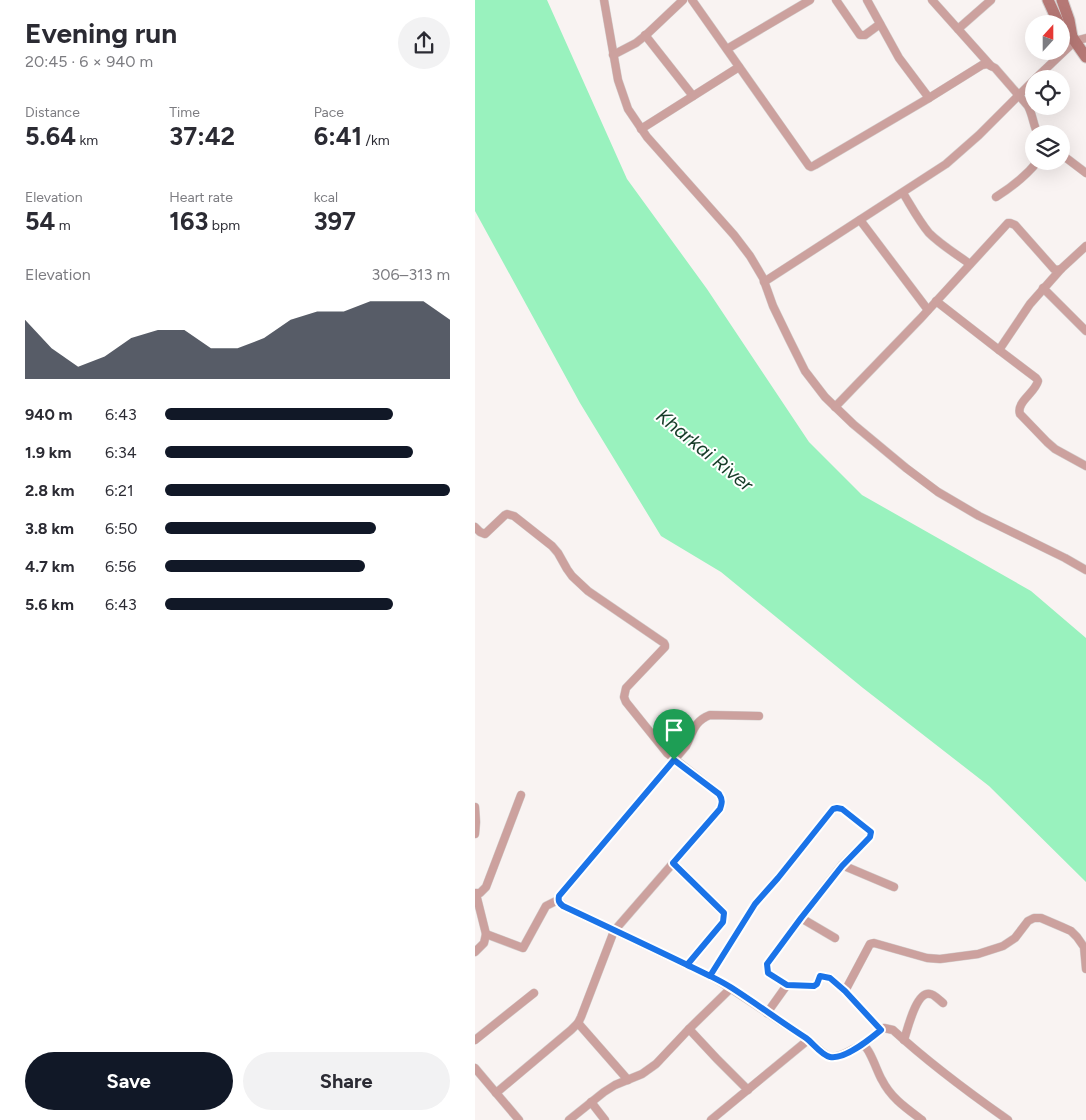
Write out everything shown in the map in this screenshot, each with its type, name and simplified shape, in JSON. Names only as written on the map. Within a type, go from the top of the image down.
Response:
[{"type":"main road","points":[[1048,0],[1055,15]]},
{"type":"main road","points":[[1062,0],[1086,57]]},
{"type":"street","points":[[604,0],[618,80],[628,109],[647,137],[734,235],[750,256],[765,282],[773,306],[805,370],[825,397],[853,424],[938,492],[979,516],[1086,570]]},
{"type":"street","points":[[613,55],[645,36],[683,0]]},
{"type":"street","points":[[692,0],[807,164],[811,167],[982,65],[991,66]]},
{"type":"street","points":[[727,49],[810,0]]},
{"type":"street","points":[[836,0],[860,35],[865,35],[879,24]]},
{"type":"street","points":[[867,0],[899,58],[929,98]]},
{"type":"street","points":[[932,0],[1019,95],[1031,111],[1035,125]]},
{"type":"street","points":[[958,29],[991,0]]},
{"type":"street","points":[[645,36],[693,96]]},
{"type":"street","points":[[1045,70],[1078,38]]},
{"type":"street","points":[[641,129],[739,67]]},
{"type":"street","points":[[765,282],[946,164],[960,153],[1025,89]]},
{"type":"street","points":[[1070,161],[1086,173]]},
{"type":"street","points":[[996,197],[1012,187],[1030,170]]},
{"type":"street","points":[[903,193],[930,233],[943,245],[970,264]]},
{"type":"street","points":[[860,220],[928,310]]},
{"type":"street","points":[[835,407],[936,302],[1006,225],[1010,223],[1015,225],[1054,269],[1061,269]]},
{"type":"street","points":[[999,350],[1043,288],[1086,246]]},
{"type":"street","points":[[1043,288],[1086,330]]},
{"type":"street","points":[[936,302],[1035,378],[1037,384],[1019,406],[1020,414],[1051,446],[1086,466]]},
{"type":"street","points":[[475,527],[485,534],[505,515],[514,516],[552,546],[567,570],[584,588],[664,643],[665,647],[626,688],[626,702],[660,746],[674,760],[722,798],[720,809],[614,931],[578,1023],[496,1092]]},
{"type":"street","points":[[486,934],[523,948],[545,906],[558,900],[559,896],[686,746],[698,722],[710,715],[759,716]]},
{"type":"street","points":[[475,952],[484,943],[486,934],[476,894],[483,891],[485,887],[521,795]]},
{"type":"street","points":[[475,807],[475,834]]},
{"type":"street","points":[[710,976],[755,904],[833,809],[837,808],[846,811],[871,832],[870,837],[842,866],[801,918],[767,964],[768,973],[787,985],[814,986],[817,984],[820,976],[830,978],[845,991],[881,1030]]},
{"type":"street","points":[[673,863],[724,913],[723,922],[687,965]]},
{"type":"street","points":[[842,866],[894,887]]},
{"type":"street","points":[[558,900],[563,906],[710,976],[731,988],[808,1040],[825,1054],[833,1057],[845,1054],[861,1046],[884,1028],[893,1030],[947,1076],[1009,1120]]},
{"type":"street","points":[[801,918],[835,938]]},
{"type":"street","points":[[845,991],[869,944],[874,943],[927,958],[939,959],[978,954],[1003,946],[1015,938],[1028,921],[1033,918],[1041,918],[1071,931],[1084,946],[1086,969]]},
{"type":"street","points":[[767,1013],[787,985]]},
{"type":"street","points":[[569,1120],[615,1085],[642,1074],[656,1064],[731,988]]},
{"type":"street","points":[[475,1040],[535,993]]},
{"type":"street","points":[[904,1040],[913,1012],[921,998],[927,994],[932,994],[943,1003]]},
{"type":"street","points":[[578,1023],[628,1080]]},
{"type":"street","points":[[689,1029],[748,1090]]},
{"type":"street","points":[[711,1120],[808,1040]]},
{"type":"street","points":[[861,1046],[864,1046],[868,1051],[889,1092],[899,1104],[922,1120]]},
{"type":"street","points":[[475,1068],[519,1120]]},
{"type":"street","points":[[591,1102],[605,1120]]},
{"type":"water","name":"Kharkai River","points":[[475,0],[547,0],[627,179],[707,289],[809,442],[862,495],[1031,591],[1086,638],[1086,882],[989,786],[863,688],[721,572],[661,536],[580,403],[475,211]]},
{"type":"route","points":[[674,760],[559,896],[559,903],[614,931],[710,976],[755,904],[833,809],[842,809],[871,832],[870,837],[827,884],[767,964],[767,968],[768,973],[787,985],[814,986],[817,984],[820,976],[830,978],[845,991],[881,1030],[861,1046],[845,1054],[829,1056],[731,988],[710,976],[687,965],[723,922],[724,913],[673,863],[720,809],[722,798],[674,760]]}]
